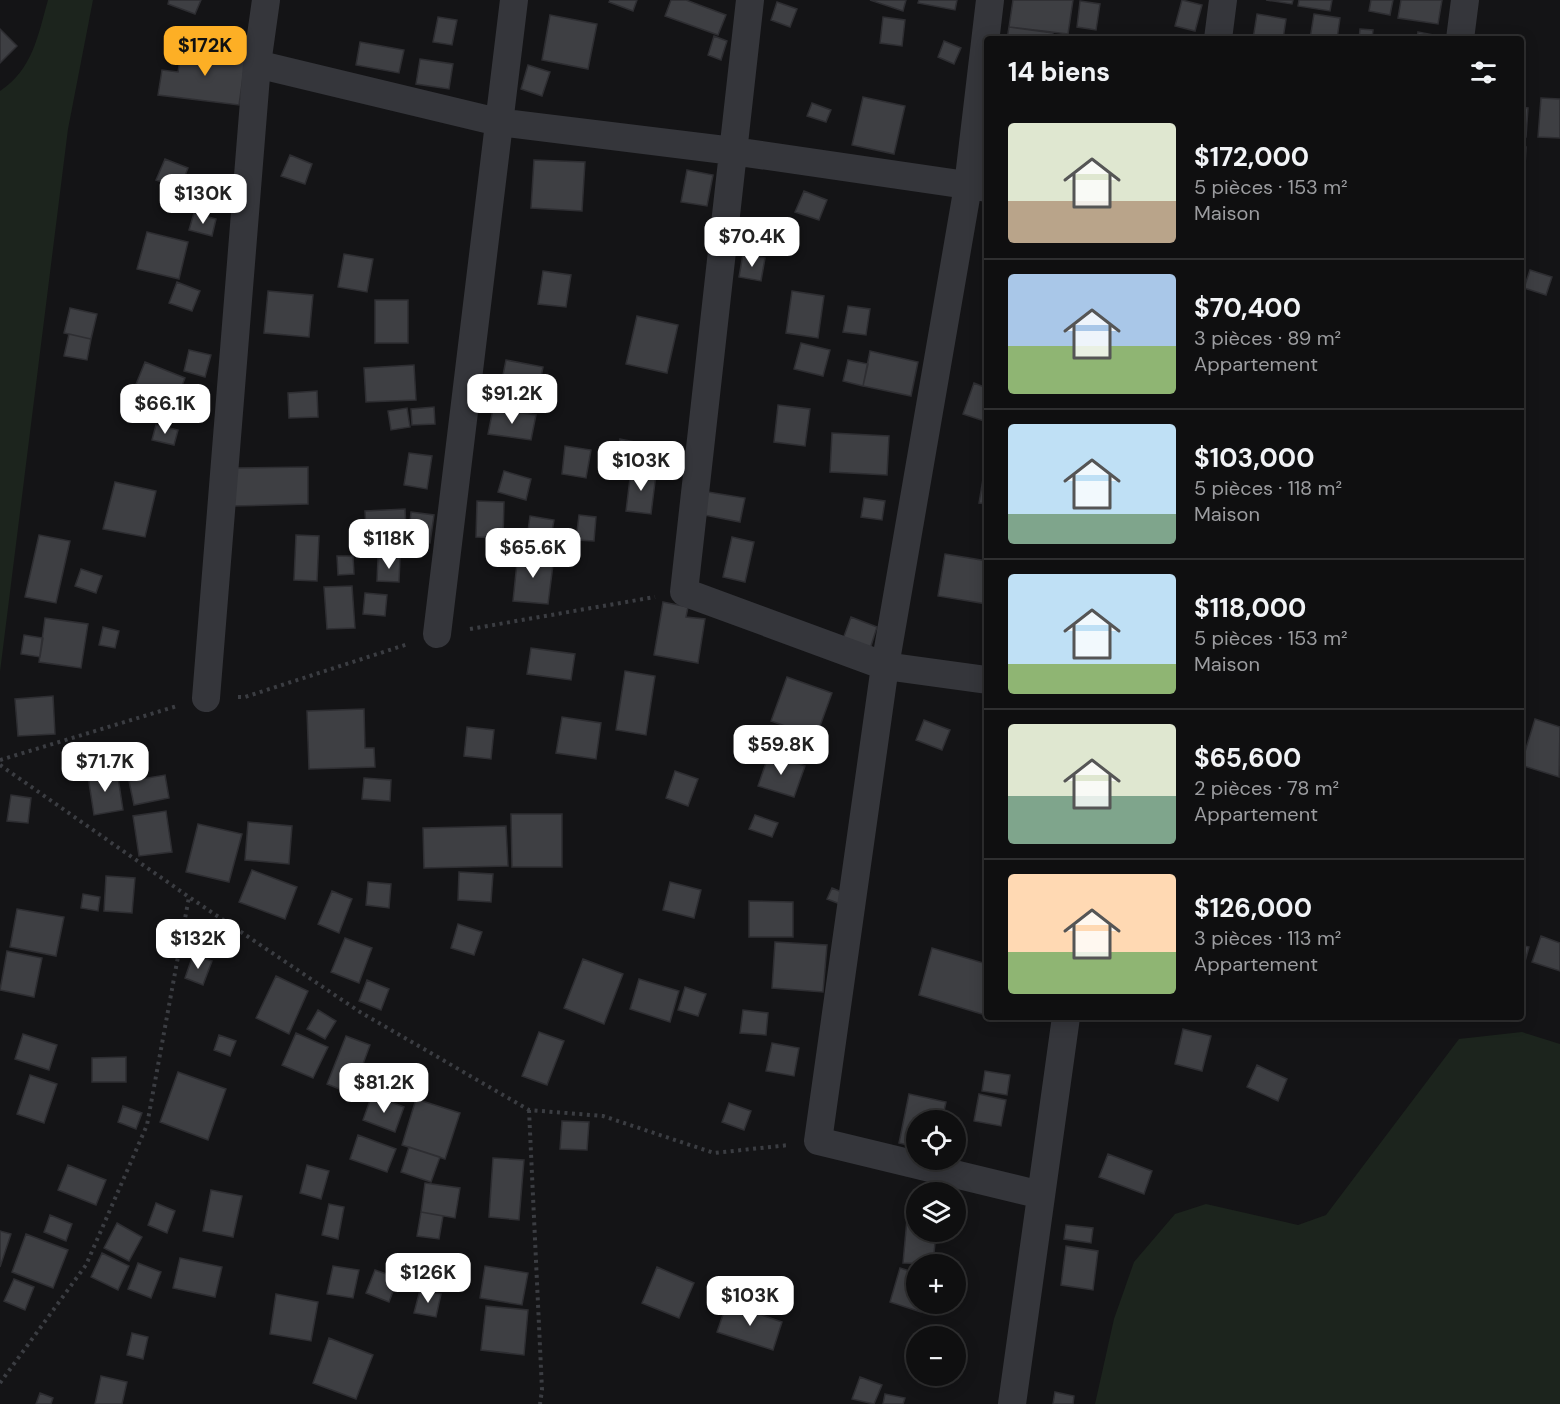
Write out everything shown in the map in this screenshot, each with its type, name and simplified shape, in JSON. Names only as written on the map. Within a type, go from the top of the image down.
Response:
[{"type":"street","points":[[206,698],[257,64],[266,0]]},
{"type":"street","points":[[436,634],[514,0]]},
{"type":"street","points":[[750,0],[684,592],[885,666],[984,680]]},
{"type":"street","points":[[988,36],[990,0]]},
{"type":"street","points":[[1218,36],[1223,0]]},
{"type":"street","points":[[1460,36],[1465,0]]},
{"type":"street","points":[[257,64],[498,122],[733,151],[978,187]]},
{"type":"street","points":[[984,94],[978,187],[885,666],[818,1141],[1041,1195]]},
{"type":"street","points":[[1012,1404],[1066,1020]]},
{"type":"path","points":[[0,760],[206,698],[245,697],[436,634],[684,592]]},
{"type":"path","points":[[0,765],[189,897],[360,1012],[529,1110],[603,1116],[714,1154],[818,1141]]},
{"type":"path","points":[[0,1383],[86,1265],[147,1125],[189,897]]},
{"type":"path","points":[[529,1110],[542,1390],[540,1404]]},
{"type":"shaded area","points":[[48,0],[93,0],[68,129],[0,672],[0,91],[11,82],[27,62],[33,50]]},
{"type":"shaded area","points":[[1522,1032],[1560,1044],[1560,1404],[1095,1404],[1114,1319],[1134,1262],[1175,1214],[1206,1204],[1298,1225],[1326,1215],[1459,1039]]},
{"type":"building","points":[[169,0],[201,0],[195,14],[168,4]]},
{"type":"building","points":[[610,0],[637,0],[633,11],[609,2]]},
{"type":"building","points":[[671,0],[686,0],[726,15],[718,35],[665,16]]},
{"type":"building","points":[[870,0],[906,0],[903,11]]},
{"type":"building","points":[[919,0],[957,0],[955,10],[918,3]]},
{"type":"building","points":[[1013,0],[1073,0],[1068,34],[1009,27]]},
{"type":"building","points":[[1182,0],[1202,5],[1195,31],[1175,26]]},
{"type":"building","points":[[1266,0],[1293,0],[1292,4]]},
{"type":"building","points":[[1299,0],[1332,0],[1330,11],[1298,6]]},
{"type":"building","points":[[1371,0],[1393,0],[1390,15],[1369,11]]},
{"type":"building","points":[[1401,0],[1442,0],[1438,24],[1398,18]]},
{"type":"building","points":[[1080,1],[1100,4],[1096,30],[1077,27]]},
{"type":"building","points":[[777,2],[797,9],[790,27],[771,20]]},
{"type":"building","points":[[1257,14],[1286,19],[1283,36],[1253,36]]},
{"type":"building","points":[[1314,14],[1340,18],[1337,36],[1310,36]]},
{"type":"building","points":[[550,15],[597,24],[588,69],[542,60]]},
{"type":"building","points":[[438,17],[457,20],[452,45],[433,42]]},
{"type":"building","points":[[883,17],[905,20],[902,46],[880,43]]},
{"type":"building","points":[[1009,27],[1053,33],[1052,36],[1008,36]]},
{"type":"building","points":[[0,29],[17,46],[0,63]]},
{"type":"building","points":[[1360,29],[1373,30],[1372,36],[1359,36]]},
{"type":"building","points":[[1418,32],[1439,36],[1417,36]]},
{"type":"building","points":[[714,36],[727,41],[721,60],[708,55]]},
{"type":"building","points":[[944,41],[961,48],[954,64],[938,57]]},
{"type":"building","points":[[360,42],[404,50],[399,73],[356,65]]},
{"type":"building","points":[[182,46],[246,56],[239,105],[158,95],[162,70],[178,72]]},
{"type":"building","points":[[420,59],[453,64],[449,89],[416,84]]},
{"type":"building","points":[[528,65],[550,72],[542,96],[521,89]]},
{"type":"building","points":[[863,97],[905,106],[894,154],[852,145]]},
{"type":"building","points":[[1541,98],[1560,99],[1560,138],[1538,137]]},
{"type":"building","points":[[812,103],[831,110],[826,122],[807,116]]},
{"type":"building","points":[[1524,107],[1528,108],[1526,137],[1524,137]]},
{"type":"building","points":[[1524,147],[1526,147],[1524,186]]},
{"type":"building","points":[[290,155],[312,164],[305,184],[281,176]]},
{"type":"building","points":[[165,159],[188,168],[180,188],[156,180]]},
{"type":"building","points":[[534,160],[585,162],[582,211],[531,208]]},
{"type":"building","points":[[687,170],[713,175],[707,206],[681,202]]},
{"type":"building","points":[[804,191],[827,200],[819,220],[795,212]]},
{"type":"building","points":[[194,213],[216,219],[212,236],[189,230]]},
{"type":"building","points":[[147,232],[188,242],[179,279],[137,269]]},
{"type":"building","points":[[344,254],[373,259],[367,292],[338,287]]},
{"type":"building","points":[[743,254],[765,258],[761,281],[739,277]]},
{"type":"building","points":[[1530,270],[1552,277],[1546,295],[1524,288]]},
{"type":"building","points":[[543,271],[571,275],[566,307],[538,304]]},
{"type":"building","points":[[177,282],[200,291],[192,311],[169,303]]},
{"type":"building","points":[[268,291],[313,295],[309,337],[264,333]]},
{"type":"building","points":[[792,291],[824,296],[818,338],[786,333]]},
{"type":"building","points":[[375,300],[408,300],[408,343],[375,343]]},
{"type":"building","points":[[848,306],[870,309],[866,335],[843,332]]},
{"type":"building","points":[[70,308],[97,314],[91,339],[64,333]]},
{"type":"building","points":[[637,316],[678,325],[667,373],[626,364]]},
{"type":"building","points":[[69,334],[91,339],[87,360],[64,356]]},
{"type":"building","points":[[801,343],[830,350],[823,376],[794,369]]},
{"type":"building","points":[[189,350],[211,355],[205,377],[184,371]]},
{"type":"building","points":[[870,351],[918,362],[911,396],[863,386]]},
{"type":"building","points":[[506,360],[543,367],[537,398],[500,390]]},
{"type":"building","points":[[848,360],[868,364],[863,386],[843,381]]},
{"type":"building","points":[[145,362],[185,378],[167,424],[126,409]]},
{"type":"building","points":[[414,365],[416,400],[366,402],[364,368]]},
{"type":"building","points":[[974,383],[984,387],[984,421],[963,414]]},
{"type":"building","points":[[317,391],[318,417],[289,418],[288,393]]},
{"type":"building","points":[[778,405],[810,409],[805,446],[774,442]]},
{"type":"building","points":[[434,407],[435,424],[412,425],[411,409]]},
{"type":"building","points":[[407,408],[410,427],[391,430],[388,411]]},
{"type":"building","points":[[493,409],[536,415],[531,440],[488,434]]},
{"type":"building","points":[[156,425],[178,430],[174,445],[152,440]]},
{"type":"building","points":[[832,433],[889,436],[887,475],[830,472]]},
{"type":"building","points":[[620,439],[640,443],[637,460],[617,456]]},
{"type":"building","points":[[565,446],[591,450],[586,478],[562,474]]},
{"type":"building","points":[[409,453],[432,456],[427,489],[404,485]]},
{"type":"building","points":[[308,467],[308,504],[233,506],[233,468]]},
{"type":"building","points":[[631,470],[656,474],[651,514],[626,511]]},
{"type":"building","points":[[504,471],[531,479],[526,500],[498,492]]},
{"type":"building","points":[[984,473],[984,504],[979,503]]},
{"type":"building","points":[[115,482],[156,491],[145,537],[103,529]]},
{"type":"building","points":[[708,492],[745,498],[740,522],[704,515]]},
{"type":"building","points":[[864,498],[885,501],[882,520],[861,517]]},
{"type":"building","points":[[477,501],[504,502],[503,538],[476,537]]},
{"type":"building","points":[[405,509],[407,548],[367,551],[365,511]]},
{"type":"building","points":[[411,512],[434,515],[430,543],[408,541]]},
{"type":"building","points":[[579,515],[596,517],[594,541],[576,540]]},
{"type":"building","points":[[530,516],[554,520],[549,549],[526,546]]},
{"type":"building","points":[[39,535],[70,541],[56,603],[25,597]]},
{"type":"building","points":[[296,535],[319,536],[317,581],[294,580]]},
{"type":"building","points":[[732,537],[754,542],[745,582],[723,577]]},
{"type":"building","points":[[518,553],[554,557],[548,604],[513,601]]},
{"type":"building","points":[[945,554],[984,560],[984,604],[938,596]]},
{"type":"building","points":[[337,556],[353,556],[354,574],[338,575]]},
{"type":"building","points":[[378,558],[400,558],[399,582],[377,581]]},
{"type":"building","points":[[81,569],[102,576],[96,593],[75,586]]},
{"type":"building","points":[[352,586],[355,628],[327,629],[324,587]]},
{"type":"building","points":[[365,593],[387,595],[385,616],[363,614]]},
{"type":"building","points":[[663,602],[688,607],[686,617],[705,619],[698,663],[654,655]]},
{"type":"building","points":[[851,617],[877,627],[870,649],[843,639]]},
{"type":"building","points":[[45,618],[88,624],[81,668],[39,662]]},
{"type":"building","points":[[103,627],[119,631],[115,648],[99,645]]},
{"type":"building","points":[[24,635],[43,638],[40,657],[21,654]]},
{"type":"building","points":[[531,648],[575,654],[571,680],[527,674]]},
{"type":"building","points":[[625,671],[655,676],[646,735],[616,730]]},
{"type":"building","points":[[787,677],[832,693],[816,737],[771,721]]},
{"type":"building","points":[[53,696],[55,734],[18,736],[15,699]]},
{"type":"building","points":[[364,709],[365,748],[374,748],[375,767],[309,769],[307,711]]},
{"type":"building","points":[[562,717],[601,723],[596,759],[556,753]]},
{"type":"building","points":[[1535,719],[1560,727],[1559,777],[1524,766],[1524,755]]},
{"type":"building","points":[[924,720],[950,730],[942,750],[916,740]]},
{"type":"building","points":[[467,727],[494,730],[491,759],[464,756]]},
{"type":"building","points":[[769,754],[805,766],[794,797],[758,786]]},
{"type":"building","points":[[117,771],[123,810],[94,815],[88,776]]},
{"type":"building","points":[[675,771],[698,779],[688,806],[666,798]]},
{"type":"building","points":[[165,775],[169,798],[134,805],[129,781]]},
{"type":"building","points":[[364,778],[391,780],[390,801],[362,799]]},
{"type":"building","points":[[11,795],[31,798],[28,823],[7,821]]},
{"type":"building","points":[[166,811],[172,852],[139,856],[133,816]]},
{"type":"building","points":[[511,814],[562,814],[562,867],[512,867]]},
{"type":"building","points":[[755,815],[778,823],[772,837],[749,829]]},
{"type":"building","points":[[248,822],[292,826],[289,864],[245,860]]},
{"type":"building","points":[[198,824],[242,834],[229,882],[186,872]]},
{"type":"building","points":[[506,826],[508,866],[424,868],[423,828]]},
{"type":"building","points":[[252,870],[297,887],[285,919],[239,902]]},
{"type":"building","points":[[459,872],[493,874],[491,902],[458,900]]},
{"type":"building","points":[[106,876],[135,878],[132,913],[104,911]]},
{"type":"building","points":[[368,882],[391,884],[389,908],[366,905]]},
{"type":"building","points":[[670,882],[701,890],[694,918],[663,910]]},
{"type":"building","points":[[832,888],[844,893],[840,904],[827,899]]},
{"type":"building","points":[[332,891],[352,899],[339,933],[318,924]]},
{"type":"building","points":[[83,894],[100,897],[98,911],[81,908]]},
{"type":"building","points":[[749,901],[793,902],[793,937],[749,937]]},
{"type":"building","points":[[17,909],[64,917],[56,956],[10,947]]},
{"type":"building","points":[[458,924],[482,932],[474,955],[451,948]]},
{"type":"building","points":[[194,925],[216,932],[209,956],[186,948]]},
{"type":"building","points":[[1541,936],[1560,943],[1560,971],[1532,962]]},
{"type":"building","points":[[345,938],[372,948],[359,983],[331,972]]},
{"type":"building","points":[[775,942],[827,945],[823,992],[772,988]]},
{"type":"building","points":[[1524,946],[1529,947],[1524,965]]},
{"type":"building","points":[[932,948],[984,963],[984,1015],[919,995]]},
{"type":"building","points":[[7,951],[42,958],[34,997],[0,990]]},
{"type":"building","points":[[193,955],[212,961],[203,985],[185,978]]},
{"type":"building","points":[[583,959],[623,974],[604,1024],[564,1008]]},
{"type":"building","points":[[276,976],[308,991],[289,1034],[256,1018]]},
{"type":"building","points":[[639,979],[679,991],[670,1022],[630,1009]]},
{"type":"building","points":[[367,980],[389,989],[381,1010],[359,1001]]},
{"type":"building","points":[[685,987],[706,994],[698,1016],[678,1010]]},
{"type":"building","points":[[318,1010],[336,1021],[325,1039],[307,1029]]},
{"type":"building","points":[[743,1010],[768,1013],[766,1035],[740,1033]]},
{"type":"building","points":[[1183,1029],[1211,1036],[1202,1071],[1175,1064]]},
{"type":"building","points":[[539,1032],[564,1041],[547,1085],[522,1076]]},
{"type":"building","points":[[296,1033],[328,1047],[313,1078],[282,1065]]},
{"type":"building","points":[[23,1034],[57,1045],[49,1070],[15,1059]]},
{"type":"building","points":[[219,1035],[236,1041],[230,1056],[214,1050]]},
{"type":"building","points":[[346,1036],[370,1045],[352,1094],[327,1084]]},
{"type":"building","points":[[772,1043],[799,1048],[794,1076],[766,1071]]},
{"type":"building","points":[[126,1057],[126,1082],[92,1082],[92,1058]]},
{"type":"building","points":[[1257,1065],[1287,1079],[1278,1101],[1247,1087]]},
{"type":"building","points":[[985,1071],[1010,1075],[1007,1095],[982,1091]]},
{"type":"building","points":[[178,1072],[226,1089],[208,1140],[160,1122]]},
{"type":"building","points":[[30,1075],[57,1084],[44,1123],[17,1114]]},
{"type":"building","points":[[909,1094],[946,1102],[944,1110],[906,1110],[906,1145],[899,1143]]},
{"type":"building","points":[[979,1094],[1006,1100],[1001,1126],[974,1121]]},
{"type":"building","points":[[372,1095],[404,1107],[395,1132],[363,1120]]},
{"type":"building","points":[[416,1099],[460,1113],[445,1159],[402,1145]]},
{"type":"building","points":[[729,1103],[751,1111],[744,1130],[722,1122]]},
{"type":"building","points":[[123,1106],[142,1113],[136,1129],[118,1122]]},
{"type":"building","points":[[562,1121],[589,1122],[587,1150],[560,1149]]},
{"type":"building","points":[[358,1135],[396,1149],[387,1172],[350,1159]]},
{"type":"building","points":[[409,1147],[440,1157],[431,1182],[401,1172]]},
{"type":"building","points":[[1108,1154],[1152,1171],[1144,1194],[1099,1177]]},
{"type":"building","points":[[493,1158],[524,1160],[519,1220],[489,1217]]},
{"type":"building","points":[[68,1165],[106,1180],[96,1205],[58,1190]]},
{"type":"building","points":[[307,1165],[329,1171],[321,1199],[300,1193]]},
{"type":"building","points":[[425,1183],[460,1188],[455,1218],[421,1212]]},
{"type":"building","points":[[211,1190],[242,1196],[233,1237],[203,1231]]},
{"type":"building","points":[[156,1203],[175,1211],[167,1233],[148,1225]]},
{"type":"building","points":[[329,1204],[344,1207],[338,1239],[322,1235]]},
{"type":"building","points":[[421,1212],[443,1216],[439,1239],[417,1236]]},
{"type":"building","points":[[50,1215],[72,1224],[66,1241],[44,1232]]},
{"type":"building","points":[[117,1223],[142,1237],[129,1261],[104,1248]]},
{"type":"building","points":[[1066,1225],[1093,1228],[1091,1243],[1064,1239]]},
{"type":"building","points":[[906,1230],[906,1242],[935,1242],[934,1254],[906,1254],[906,1263],[903,1263]]},
{"type":"building","points":[[0,1231],[11,1234],[0,1267]]},
{"type":"building","points":[[26,1234],[68,1250],[53,1288],[12,1272]]},
{"type":"building","points":[[1066,1246],[1098,1251],[1093,1290],[1061,1285]]},
{"type":"building","points":[[102,1253],[129,1266],[118,1290],[91,1277]]},
{"type":"building","points":[[180,1258],[222,1267],[215,1297],[173,1288]]},
{"type":"building","points":[[138,1263],[161,1272],[151,1298],[128,1289]]},
{"type":"building","points":[[333,1266],[359,1270],[353,1298],[327,1294]]},
{"type":"building","points":[[485,1266],[528,1273],[522,1305],[480,1298]]},
{"type":"building","points":[[657,1267],[694,1283],[679,1318],[642,1303]]},
{"type":"building","points":[[900,1268],[906,1270],[906,1307],[890,1302]]},
{"type":"building","points":[[375,1270],[398,1278],[389,1302],[366,1293]]},
{"type":"building","points":[[14,1279],[34,1287],[25,1310],[4,1301]]},
{"type":"building","points":[[420,1290],[441,1294],[436,1317],[414,1313]]},
{"type":"building","points":[[276,1294],[318,1302],[311,1341],[270,1334]]},
{"type":"building","points":[[727,1303],[782,1322],[773,1350],[717,1332]]},
{"type":"building","points":[[486,1306],[528,1310],[524,1355],[481,1350]]},
{"type":"building","points":[[132,1333],[148,1337],[143,1359],[127,1355]]},
{"type":"building","points":[[329,1338],[373,1355],[356,1399],[313,1383]]},
{"type":"building","points":[[101,1376],[127,1382],[122,1404],[95,1404]]},
{"type":"building","points":[[860,1377],[882,1385],[874,1404],[852,1399]]},
{"type":"building","points":[[1055,1392],[1074,1396],[1073,1404],[1053,1404]]},
{"type":"building","points":[[40,1393],[53,1398],[51,1404],[36,1404]]},
{"type":"building","points":[[885,1394],[905,1398],[903,1404],[883,1404]]}]
